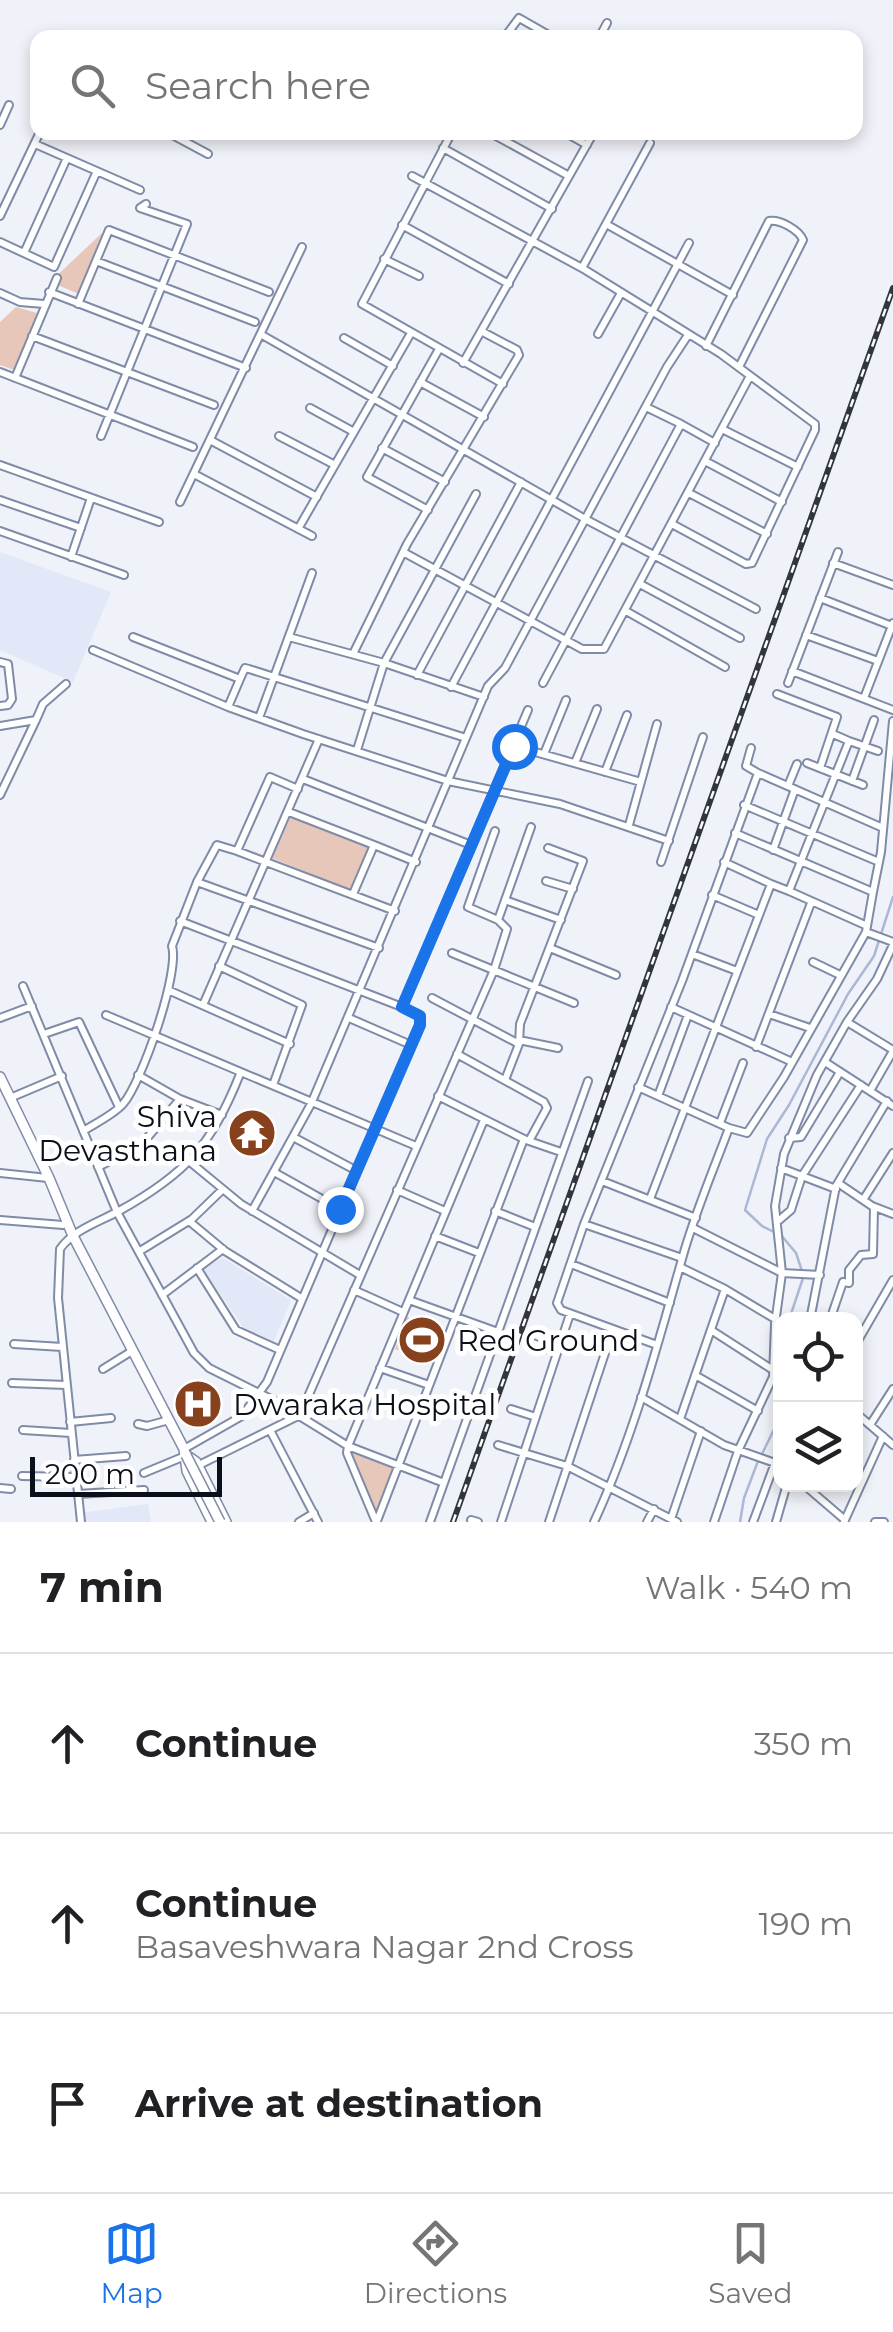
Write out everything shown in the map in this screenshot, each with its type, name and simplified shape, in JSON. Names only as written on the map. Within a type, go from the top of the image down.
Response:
[{"type":"main road","points":[[0,1078],[49,1178],[72,1236],[223,1522]]},
{"type":"main road","points":[[185,1452],[198,1466],[223,1522]]},
{"type":"main road","points":[[185,1452],[187,1471],[212,1522]]},
{"type":"street","points":[[510,30],[519,18],[540,30]]},
{"type":"street","points":[[604,30],[608,23]]},
{"type":"street","points":[[0,125],[9,105]]},
{"type":"street","points":[[0,216],[36,140]]},
{"type":"street","points":[[182,140],[208,154]]},
{"type":"street","points":[[448,140],[362,304],[503,384]]},
{"type":"street","points":[[503,140],[569,176]]},
{"type":"street","points":[[578,140],[587,145]]},
{"type":"street","points":[[463,362],[590,140]]},
{"type":"street","points":[[582,268],[650,143]]},
{"type":"street","points":[[34,144],[140,190]]},
{"type":"street","points":[[443,148],[552,208]]},
{"type":"street","points":[[24,253],[66,158]]},
{"type":"street","points":[[0,242],[54,267],[98,171]]},
{"type":"street","points":[[412,176],[622,292],[739,368],[815,424],[750,564],[672,524]]},
{"type":"street","points":[[100,436],[186,224],[140,208],[146,204]]},
{"type":"street","points":[[706,346],[769,221],[778,221],[801,235],[803,240],[739,368]]},
{"type":"street","points":[[606,224],[733,296]]},
{"type":"street","points":[[402,225],[509,284]]},
{"type":"street","points":[[78,304],[109,230],[269,292]]},
{"type":"street","points":[[451,687],[689,243]]},
{"type":"street","points":[[180,502],[302,248]]},
{"type":"street","points":[[384,259],[418,276]]},
{"type":"street","points":[[96,262],[255,322]]},
{"type":"street","points":[[15,378],[57,278]]},
{"type":"street","points":[[49,292],[246,368]]},
{"type":"street","points":[[598,334],[622,292]]},
{"type":"street","points":[[0,293],[20,302],[44,304]]},
{"type":"street","points":[[352,654],[403,552],[519,352],[481,331]]},
{"type":"street","points":[[298,529],[411,334]]},
{"type":"street","points":[[262,335],[587,520],[756,609]]},
{"type":"street","points":[[252,1211],[312,1102],[484,698],[531,621],[688,335]]},
{"type":"street","points":[[32,336],[214,405]]},
{"type":"street","points":[[344,338],[392,366]]},
{"type":"street","points":[[428,510],[368,479],[438,349]]},
{"type":"street","points":[[0,372],[193,447]]},
{"type":"street","points":[[403,552],[582,649],[604,649],[750,376]]},
{"type":"street","points":[[420,382],[484,418]]},
{"type":"street","points":[[646,406],[714,443]]},
{"type":"street","points":[[310,408],[354,432]]},
{"type":"street","points":[[542,683],[681,424]]},
{"type":"street","points":[[722,429],[798,467]]},
{"type":"street","points":[[279,436],[335,466]]},
{"type":"street","points":[[210,440],[317,497]]},
{"type":"street","points":[[382,448],[445,482]]},
{"type":"street","points":[[705,462],[782,502]]},
{"type":"street","points":[[1,468],[159,522]]},
{"type":"street","points":[[194,474],[312,536]]},
{"type":"street","points":[[416,676],[522,482]]},
{"type":"street","points":[[688,493],[767,534]]},
{"type":"street","points":[[358,750],[384,663],[476,494]]},
{"type":"street","points":[[71,556],[92,498]]},
{"type":"street","points":[[0,500],[81,528]]},
{"type":"street","points":[[0,532],[124,575]]},
{"type":"street","points":[[788,683],[838,552]]},
{"type":"street","points":[[834,563],[893,585]]},
{"type":"street","points":[[259,718],[312,572]]},
{"type":"street","points":[[640,584],[740,638]]},
{"type":"street","points":[[820,598],[892,625],[864,698]]},
{"type":"street","points":[[626,611],[725,667]]},
{"type":"street","points":[[806,635],[878,662]]},
{"type":"street","points":[[132,637],[240,680]]},
{"type":"street","points":[[288,637],[384,663],[484,698]]},
{"type":"street","points":[[93,650],[228,707],[319,739],[448,781],[496,788],[629,825],[669,841]]},
{"type":"street","points":[[0,662],[8,664],[12,699],[8,705],[0,706]]},
{"type":"street","points":[[228,707],[245,668],[466,738]]},
{"type":"street","points":[[792,671],[893,710]]},
{"type":"street","points":[[0,795],[43,704],[66,684]]},
{"type":"street","points":[[777,694],[836,717],[820,768]]},
{"type":"street","points":[[544,754],[566,700]]},
{"type":"street","points":[[402,1007],[528,710]]},
{"type":"street","points":[[575,763],[597,710]]},
{"type":"street","points":[[605,772],[628,714]]},
{"type":"street","points":[[0,726],[36,720]]},
{"type":"street","points":[[852,781],[874,720]]},
{"type":"street","points":[[638,1088],[747,1133],[866,928],[879,862],[893,721]]},
{"type":"street","points":[[629,825],[657,724]]},
{"type":"street","points":[[832,734],[878,751]]},
{"type":"street","points":[[661,862],[702,737]]},
{"type":"street","points":[[202,1005],[319,739]]},
{"type":"street","points":[[789,891],[849,741]]},
{"type":"street","points":[[514,746],[641,782]]},
{"type":"street","points":[[751,748],[746,766],[883,828]]},
{"type":"street","points":[[807,763],[863,785]]},
{"type":"street","points":[[773,850],[784,822],[797,764]]},
{"type":"street","points":[[0,772],[11,771]]},
{"type":"street","points":[[657,1345],[560,1310],[558,1303],[584,1224],[692,954],[758,773]]},
{"type":"street","points":[[236,851],[270,778],[298,790]]},
{"type":"street","points":[[303,779],[471,845]]},
{"type":"street","points":[[744,806],[879,862]]},
{"type":"street","points":[[288,812],[416,862]]},
{"type":"street","points":[[498,920],[531,826]]},
{"type":"street","points":[[187,1471],[300,1415],[508,930],[498,920],[468,907],[496,830]]},
{"type":"street","points":[[734,833],[874,892]]},
{"type":"street","points":[[353,894],[374,844]]},
{"type":"street","points":[[83,1131],[119,1107],[138,1075],[168,990],[175,955],[172,946],[180,921],[216,845],[395,911]]},
{"type":"street","points":[[505,1080],[519,1042],[520,1024],[583,861],[548,848]]},
{"type":"street","points":[[724,862],[893,944],[878,979],[825,1062],[789,1138],[775,1206],[782,1272],[777,1312]]},
{"type":"street","points":[[546,881],[572,889]]},
{"type":"street","points":[[197,882],[379,948]]},
{"type":"street","points":[[650,1199],[771,884]]},
{"type":"street","points":[[712,895],[759,914]]},
{"type":"street","points":[[505,900],[560,920]]},
{"type":"street","points":[[756,1047],[811,903]]},
{"type":"street","points":[[144,1473],[242,1416],[260,1394],[376,1128],[420,1016],[180,921]]},
{"type":"street","points":[[550,948],[616,974]]},
{"type":"street","points":[[452,954],[574,1004]]},
{"type":"street","points":[[692,954],[736,971]]},
{"type":"street","points":[[813,962],[840,974]]},
{"type":"street","points":[[219,966],[302,1005],[273,1085]]},
{"type":"street","points":[[23,986],[117,1212],[200,1361],[346,1444],[444,1483]]},
{"type":"street","points":[[168,990],[290,1044]]},
{"type":"street","points":[[432,998],[519,1042],[558,1048]]},
{"type":"street","points":[[0,1018],[32,1006]]},
{"type":"street","points":[[671,1007],[790,1062]]},
{"type":"street","points":[[658,1096],[688,1014]]},
{"type":"street","points":[[769,1014],[810,1028]]},
{"type":"street","points":[[106,1015],[416,1146]]},
{"type":"street","points":[[349,1018],[411,1045]]},
{"type":"street","points":[[44,1034],[79,1022],[119,1107]]},
{"type":"street","points":[[847,1022],[893,1050],[870,1091]]},
{"type":"street","points":[[376,1522],[495,1211],[526,1140],[547,1108],[544,1102],[457,1054]]},
{"type":"street","points":[[812,1312],[837,1186],[890,1104],[825,1062]]},
{"type":"street","points":[[720,1123],[743,1063]]},
{"type":"street","points":[[789,1138],[801,1137],[840,1072]]},
{"type":"street","points":[[81,1522],[62,1347],[58,1254],[72,1236],[157,1188],[190,1162],[222,1116],[240,1074]]},
{"type":"street","points":[[138,1075],[180,1099],[222,1116]]},
{"type":"street","points":[[10,1098],[62,1076]]},
{"type":"street","points":[[430,1522],[588,1081]]},
{"type":"street","points":[[777,1224],[791,1210],[802,1176],[861,1086]]},
{"type":"street","points":[[438,1096],[526,1140],[561,1152]]},
{"type":"street","points":[[98,1167],[142,1144],[180,1099]]},
{"type":"street","points":[[376,1522],[346,1444],[484,1120]]},
{"type":"street","points":[[594,1522],[610,1486],[682,1258],[729,1128]]},
{"type":"street","points":[[294,1137],[357,1171]]},
{"type":"street","points":[[862,1200],[893,1153]]},
{"type":"street","points":[[190,1162],[220,1191],[360,1275]]},
{"type":"street","points":[[781,1168],[837,1186],[893,1214]]},
{"type":"street","points":[[274,1172],[340,1209]]},
{"type":"street","points":[[0,1173],[49,1178]]},
{"type":"street","points":[[602,1181],[696,1218]]},
{"type":"street","points":[[397,1190],[446,1211]]},
{"type":"street","points":[[140,1252],[188,1221],[220,1191]]},
{"type":"street","points":[[833,1312],[843,1282],[849,1283],[850,1270],[862,1255],[873,1254],[874,1206]]},
{"type":"street","points":[[495,1211],[535,1227]]},
{"type":"street","points":[[0,1220],[63,1225],[67,1222]]},
{"type":"street","points":[[188,1221],[222,1249],[301,1298]]},
{"type":"street","points":[[584,1224],[682,1258]]},
{"type":"street","points":[[694,1228],[782,1272],[820,1274]]},
{"type":"street","points":[[435,1236],[479,1254]]},
{"type":"street","points":[[162,1295],[222,1249]]},
{"type":"street","points":[[571,1264],[670,1302]]},
{"type":"street","points":[[680,1267],[773,1317]]},
{"type":"street","points":[[197,1268],[236,1330],[280,1350]]},
{"type":"street","points":[[863,1332],[893,1280]]},
{"type":"street","points":[[354,1290],[404,1312]]},
{"type":"street","points":[[680,1419],[724,1290]]},
{"type":"street","points":[[409,1300],[498,1332]]},
{"type":"street","points":[[500,1522],[570,1314]]},
{"type":"street","points":[[548,1522],[613,1329]]},
{"type":"street","points":[[710,1330],[773,1370]]},
{"type":"street","points":[[14,1344],[62,1347]]},
{"type":"street","points":[[533,1344],[557,1353]]},
{"type":"street","points":[[103,1369],[133,1350]]},
{"type":"street","points":[[380,1368],[429,1385]]},
{"type":"street","points":[[695,1375],[758,1411]]},
{"type":"street","points":[[714,1522],[738,1451],[773,1377]]},
{"type":"street","points":[[12,1383],[66,1385]]},
{"type":"street","points":[[870,1425],[893,1389]]},
{"type":"street","points":[[640,1398],[738,1451],[773,1461]]},
{"type":"street","points":[[510,1409],[536,1417]]},
{"type":"street","points":[[70,1422],[111,1418]]},
{"type":"street","points":[[863,1419],[893,1445]]},
{"type":"street","points":[[138,1424],[146,1426],[169,1420]]},
{"type":"street","points":[[23,1430],[71,1433]]},
{"type":"street","points":[[498,1446],[567,1466],[674,1520],[701,1431]]},
{"type":"street","points":[[270,1432],[318,1522]]},
{"type":"street","points":[[812,1492],[844,1521],[883,1436]]},
{"type":"street","points":[[74,1460],[126,1456]]},
{"type":"street","points":[[753,1522],[773,1467]]},
{"type":"street","points":[[22,1476],[76,1477]]},
{"type":"street","points":[[0,1488],[10,1489]]},
{"type":"street","points":[[78,1494],[144,1490]]},
{"type":"street","points":[[778,1521],[785,1492]]},
{"type":"street","points":[[647,1522],[654,1509]]},
{"type":"street","points":[[299,1522],[314,1514]]},
{"type":"street","points":[[875,1522],[884,1522]]},
{"type":"shaded area","points":[[102,233],[79,294],[50,282]]},
{"type":"shaded area","points":[[16,307],[37,313],[14,370],[0,365],[0,322]]},
{"type":"shaded area","points":[[0,552],[111,592],[73,682],[0,650]]},
{"type":"shaded area","points":[[292,814],[370,845],[350,890],[272,858]]},
{"type":"shaded area","points":[[223,1258],[291,1300],[274,1341],[244,1328],[201,1267]]},
{"type":"shaded area","name":"Red Ground","points":[[407,1317],[448,1331],[437,1364],[395,1349]]},
{"type":"shaded area","points":[[350,1448],[398,1465],[376,1518],[349,1453]]},
{"type":"shaded area","points":[[148,1504],[151,1522],[81,1522],[80,1513]]},
{"type":"waterway","points":[[774,1232],[745,1210],[767,1139],[848,994],[874,956],[893,897]]},
{"type":"waterway","points":[[781,1235],[796,1253],[802,1271]]},
{"type":"waterway","points":[[792,1312],[803,1278]]},
{"type":"waterway","points":[[762,1454],[773,1431]]},
{"type":"waterway","points":[[740,1522],[758,1461]]},
{"type":"railway","points":[[453,1522],[893,288]]},
{"type":"place","name":"Shiva Devasthana","points":[[252,1133]]},
{"type":"place","name":"Red Ground","points":[[422,1340]]},
{"type":"place","name":"Dwaraka Hospital","points":[[198,1404]]},
{"type":"route","points":[[340,1209],[420,1025],[418,1014],[402,1007],[514,746]]}]
